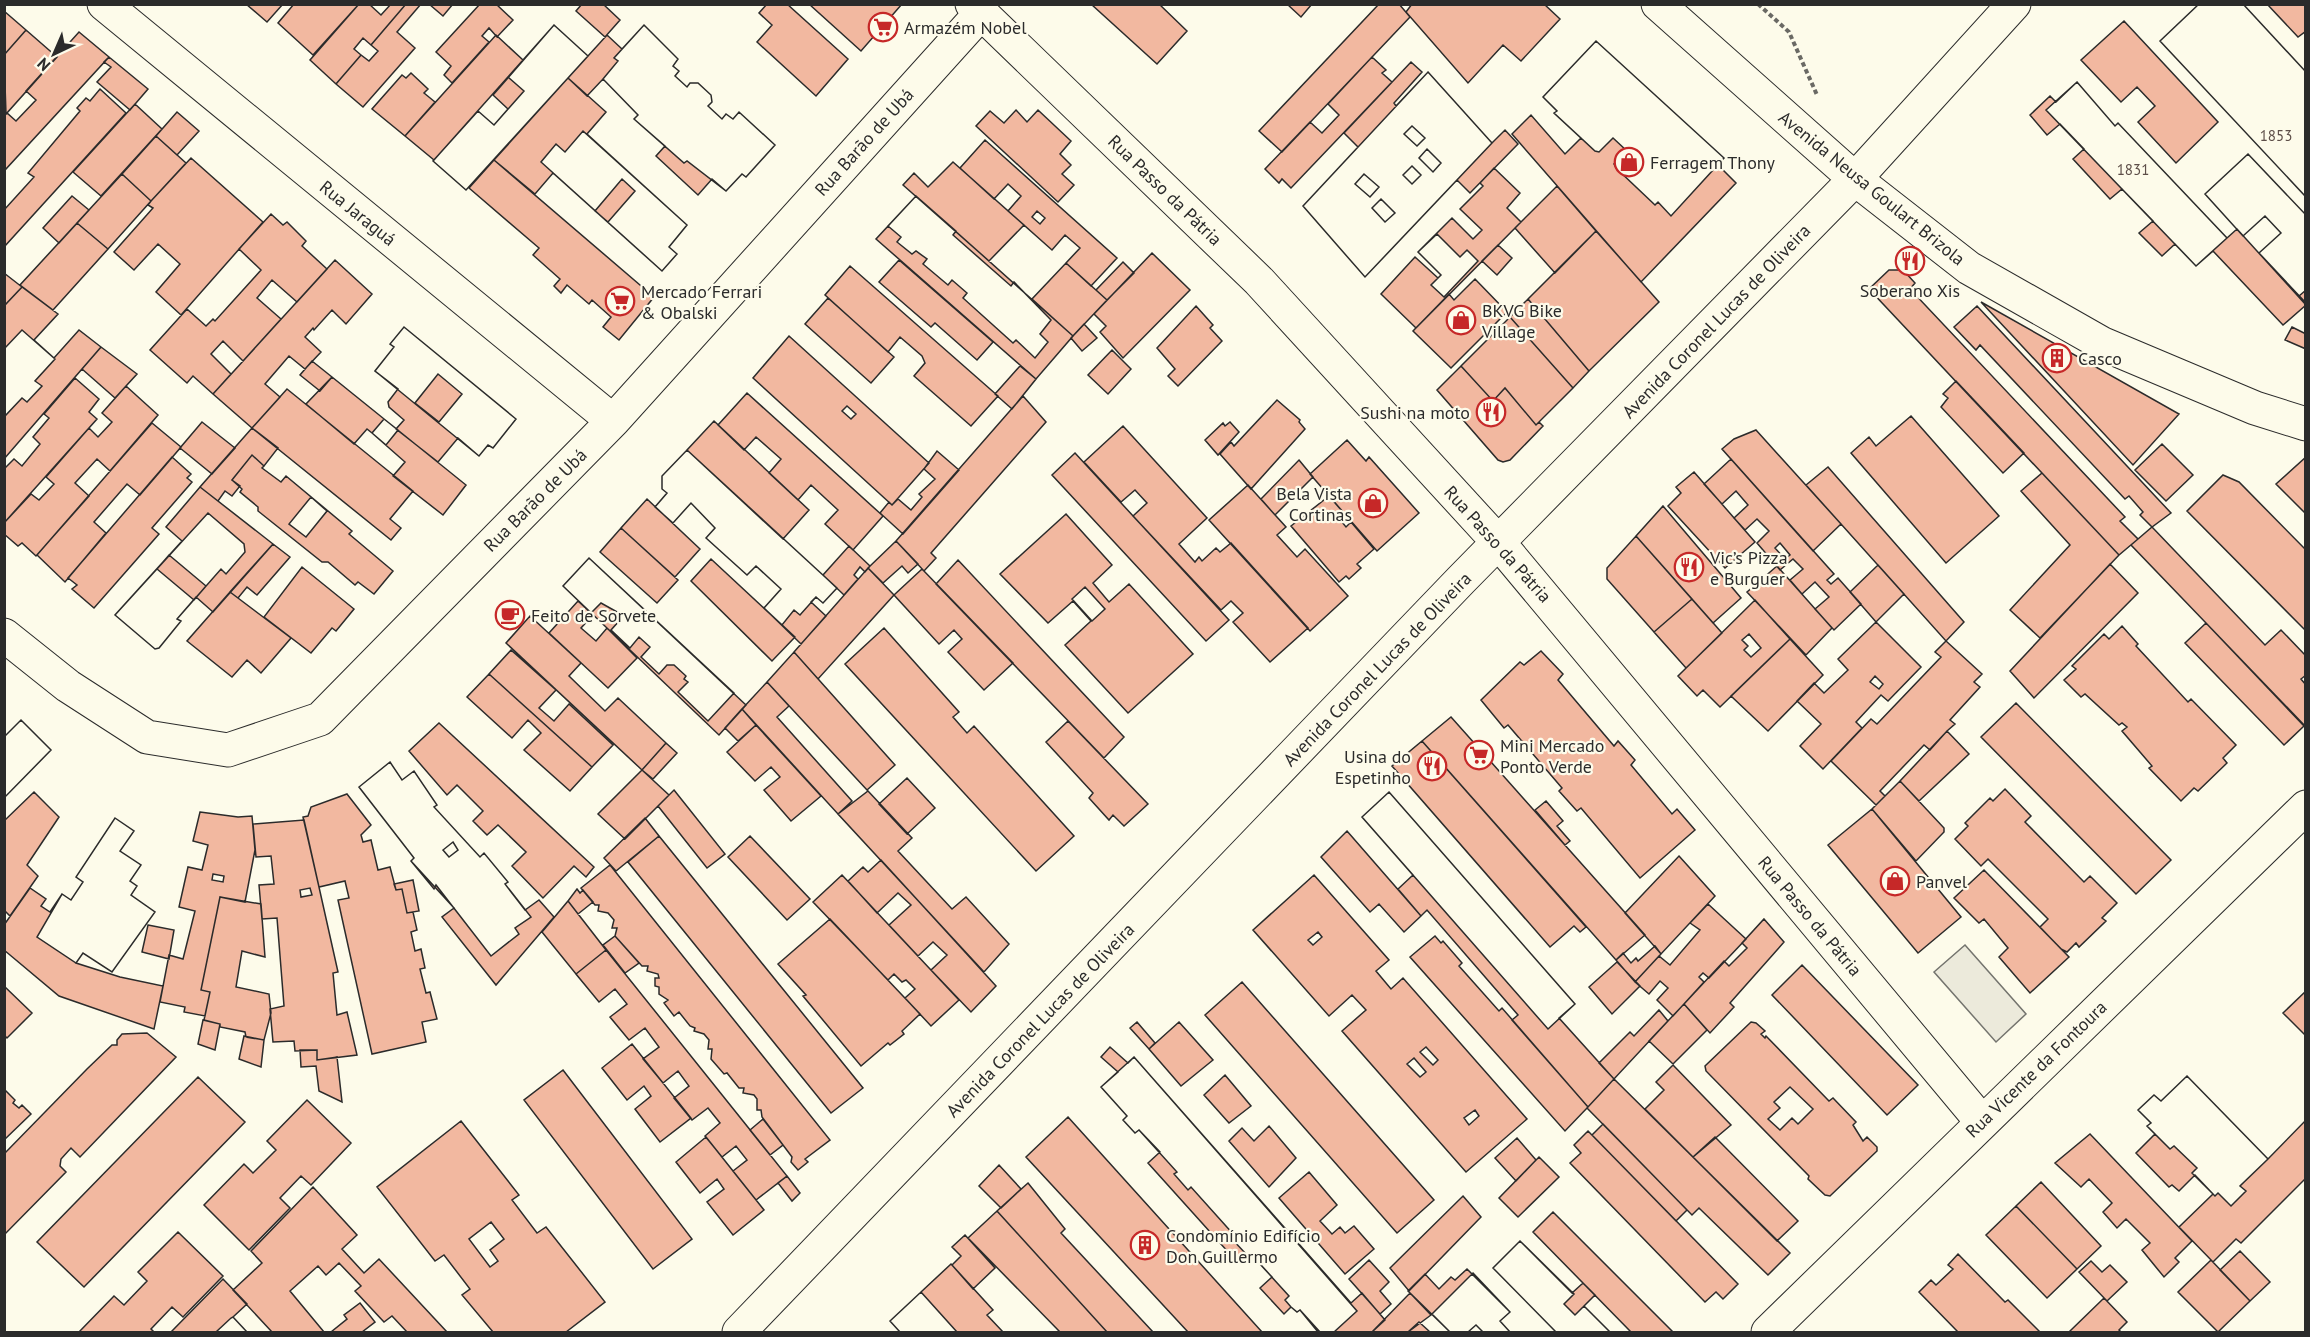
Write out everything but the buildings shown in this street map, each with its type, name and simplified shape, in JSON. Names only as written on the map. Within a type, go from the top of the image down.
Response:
[{"type":"street","name":"Rua Jaraguá","points":[[104,4],[613,420]]},
{"type":"street","name":"Avenida Neusa Goulart Brizola","points":[[1658,4],[1855,179],[1969,268],[2103,344],[2255,408],[2306,424]]},
{"type":"street","name":"Avenida Coronel Lucas de Oliveira","points":[[739,1332],[1499,543],[1855,179],[2014,4]]},
{"type":"street","name":"Rua Barão de Ubá","points":[[4,635],[68,686],[147,737],[228,750],[320,719],[613,420],[977,9]]},
{"type":"street","name":"Rua Passo da Pátria","points":[[977,9],[1259,281],[1499,543],[1982,1122]]},
{"type":"street","name":"Rua Vicente da Fontoura","points":[[1768,1332],[2306,807]]},
{"type":"path","points":[[1758,4],[1789,32],[1822,105]]},
{"type":"shaded area","points":[[1965,945],[2026,1014],[1996,1042],[1934,972]]},
{"type":"place","name":"Armazém Nobel","points":[[883,27]]},
{"type":"place","name":"Ferragem Thony","points":[[1629,162]]},
{"type":"place","name":"Soberano Xis","points":[[1910,261]]},
{"type":"place","name":"Mercado Ferrari & Obalski","points":[[620,301]]},
{"type":"place","name":"BKVG Bike Village","points":[[1461,320]]},
{"type":"place","name":"Casco","points":[[2057,358]]},
{"type":"place","name":"Sushi na moto","points":[[1491,412]]},
{"type":"place","name":"Bela Vista Cortinas","points":[[1373,503]]},
{"type":"place","name":"Vic’s Pizza e Burguer","points":[[1689,567]]},
{"type":"place","name":"Feito de Sorvete","points":[[510,615]]},
{"type":"place","name":"Mini Mercado Ponto Verde","points":[[1479,755]]},
{"type":"place","name":"Usina do Espetinho","points":[[1432,766]]},
{"type":"place","name":"Panvel","points":[[1895,881]]},
{"type":"place","name":"Condomínio Edifício Don Guillermo","points":[[1145,1245]]}]
